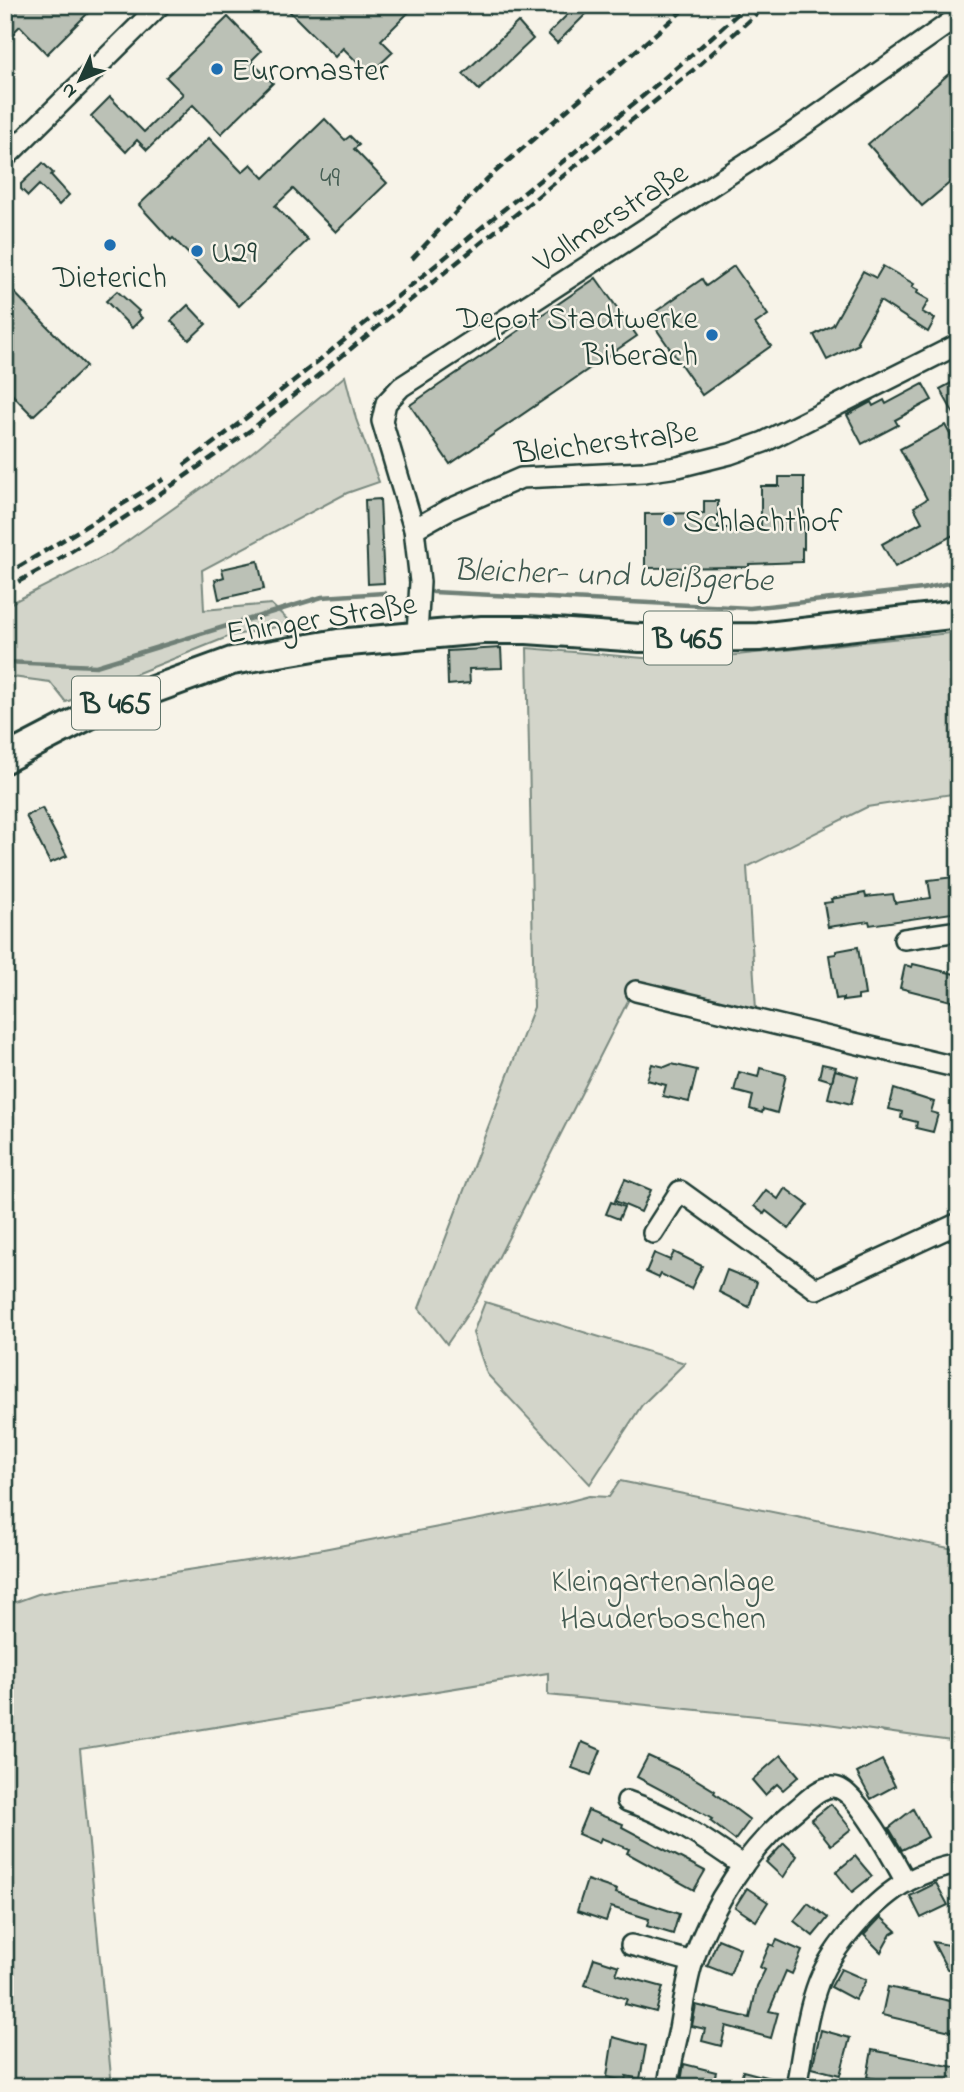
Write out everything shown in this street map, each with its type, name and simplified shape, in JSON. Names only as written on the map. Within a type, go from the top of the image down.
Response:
[{"type":"main road","name":"Ehinger Straße","points":[[5,759],[103,708],[232,661],[338,643],[504,630],[640,638],[758,637],[959,614]]},
{"type":"street","points":[[5,158],[160,5]]},
{"type":"street","name":"Vollmerstraße","points":[[417,635],[419,583],[414,528],[382,421],[386,403],[401,387],[778,143],[959,16]]},
{"type":"street","name":"Bleicherstraße","points":[[414,528],[521,478],[644,472],[730,454],[764,442],[959,344]]},
{"type":"street","points":[[904,939],[959,931]]},
{"type":"street","points":[[636,991],[959,1068]]},
{"type":"street","points":[[653,1233],[680,1191],[816,1289],[959,1223]]},
{"type":"street","points":[[668,2087],[693,1962],[713,1917],[743,1866],[790,1814],[823,1789],[842,1789],[858,1805],[887,1847],[906,1882]]},
{"type":"street","points":[[627,1801],[650,1809],[691,1831],[743,1866]]},
{"type":"street","points":[[800,2086],[807,2020],[820,1979],[842,1942],[864,1914],[906,1882],[943,1867],[959,1864]]},
{"type":"street","points":[[631,1945],[693,1962]]},
{"type":"green space","points":[[345,376],[356,419],[379,482],[347,493],[202,570],[204,610],[271,604],[292,624],[230,636],[66,702],[50,682],[5,676],[5,606],[109,554],[250,454]]},
{"type":"green space","points":[[959,632],[959,793],[867,807],[747,867],[756,1009],[638,981],[477,1300],[447,1344],[419,1308],[534,1007],[527,648],[679,661]]},
{"type":"green space","points":[[485,1302],[685,1363],[642,1405],[590,1484],[487,1374],[473,1333]]},
{"type":"green space","name":"Kleingartenanlage Hauderboschen","points":[[620,1481],[959,1550],[959,1742],[806,1721],[548,1695],[548,1673],[80,1749],[112,2087],[5,2087],[5,1606],[38,1594],[65,1589],[318,1550],[589,1496],[609,1497]]},
{"type":"building","points":[[5,5],[96,5],[47,54],[20,26],[5,41]]},
{"type":"building","points":[[283,5],[416,5],[381,40],[393,52],[375,69],[364,69],[343,48],[335,57]]},
{"type":"building","points":[[577,5],[595,5],[557,43],[548,34]]},
{"type":"building","name":"Euromaster","points":[[228,17],[261,51],[251,61],[273,83],[221,134],[193,105],[147,150],[137,140],[126,152],[91,116],[110,97],[144,132],[183,94],[166,77]]},
{"type":"building","points":[[518,22],[533,39],[479,90],[463,74]]},
{"type":"building","points":[[959,65],[959,175],[922,206],[868,144]]},
{"type":"building","points":[[325,119],[345,140],[350,136],[359,145],[354,149],[387,183],[336,232],[293,189],[275,206],[308,240],[239,306],[139,205],[209,138],[242,172],[251,164],[264,178]]},
{"type":"building","points":[[43,163],[69,195],[59,205],[39,185],[28,196],[21,189],[21,184]]},
{"type":"building","name":"Depot Stadtwerke Biberach","points":[[734,266],[768,315],[755,324],[771,346],[702,395],[648,317],[702,279],[706,286]]},
{"type":"building","points":[[883,266],[914,284],[912,287],[918,290],[917,293],[929,300],[922,312],[935,319],[928,332],[880,301],[857,341],[859,344],[827,360],[814,335],[833,325],[863,271],[876,278]]},
{"type":"building","points":[[596,278],[637,336],[450,464],[410,405]]},
{"type":"building","points":[[5,283],[86,366],[33,416],[5,387]]},
{"type":"building","points":[[117,291],[139,311],[137,313],[142,318],[132,328],[106,301]]},
{"type":"building","points":[[188,305],[206,324],[189,340],[171,321]]},
{"type":"building","points":[[959,379],[959,423],[940,389]]},
{"type":"building","points":[[923,384],[932,400],[895,420],[898,425],[862,444],[847,415],[871,402],[873,406],[884,400],[886,404]]},
{"type":"building","name":"Schlachthof","points":[[945,425],[959,451],[959,532],[895,567],[882,544],[922,522],[914,507],[927,499],[900,449]]},
{"type":"building","name":"Schlachthof","points":[[779,477],[804,477],[802,562],[749,564],[749,567],[645,568],[645,514],[704,513],[704,501],[718,501],[718,528],[761,528],[761,486],[779,486]]},
{"type":"building","points":[[380,499],[384,583],[368,584],[365,500]]},
{"type":"building","points":[[258,561],[264,589],[219,599],[215,580],[224,577],[222,569]]},
{"type":"building","points":[[501,648],[502,668],[469,669],[470,683],[448,685],[447,651]]},
{"type":"building","points":[[42,808],[67,856],[50,863],[26,816]]},
{"type":"building","points":[[954,877],[959,912],[870,925],[869,921],[828,927],[824,903],[832,902],[831,899],[865,893],[866,897],[893,894],[895,903],[931,898],[928,880]]},
{"type":"building","points":[[858,947],[865,995],[858,996],[858,999],[836,999],[829,955]]},
{"type":"building","points":[[913,964],[959,975],[959,1003],[900,988],[905,965],[912,967]]},
{"type":"building","points":[[652,1064],[665,1067],[672,1064],[697,1070],[689,1102],[663,1096],[666,1085],[647,1080]]},
{"type":"building","points":[[822,1064],[836,1067],[832,1081],[819,1077]]},
{"type":"building","points":[[760,1068],[786,1075],[777,1113],[763,1109],[762,1113],[750,1109],[753,1096],[734,1091],[739,1072],[758,1077]]},
{"type":"building","points":[[835,1070],[858,1077],[851,1104],[828,1098]]},
{"type":"building","points":[[894,1089],[934,1102],[931,1112],[938,1114],[933,1132],[916,1128],[917,1122],[901,1118],[902,1112],[889,1109]]},
{"type":"building","points":[[625,1179],[651,1190],[641,1212],[615,1201]]},
{"type":"building","points":[[785,1188],[808,1205],[789,1229],[766,1211],[764,1214],[754,1206],[766,1190],[778,1199]]},
{"type":"building","points":[[611,1202],[624,1207],[619,1219],[606,1214]]},
{"type":"building","points":[[674,1252],[702,1266],[691,1289],[661,1274],[659,1278],[646,1272],[654,1253],[670,1260]]},
{"type":"building","points":[[727,1270],[757,1282],[749,1307],[719,1292]]},
{"type":"building","points":[[582,1742],[601,1750],[591,1775],[572,1768]]},
{"type":"building","points":[[781,1755],[799,1776],[783,1790],[777,1784],[765,1795],[752,1780]]},
{"type":"building","points":[[648,1756],[687,1774],[715,1791],[714,1793],[750,1820],[735,1840],[710,1821],[712,1819],[637,1777]]},
{"type":"building","points":[[882,1760],[895,1786],[871,1799],[857,1773]]},
{"type":"building","points":[[831,1804],[851,1829],[831,1845],[811,1820]]},
{"type":"building","points":[[913,1809],[928,1837],[902,1850],[889,1828]]},
{"type":"building","points":[[588,1810],[623,1824],[622,1827],[705,1871],[694,1890],[627,1853],[629,1849],[601,1838],[599,1843],[578,1834]]},
{"type":"building","points":[[784,1843],[797,1856],[783,1878],[766,1862]]},
{"type":"building","points":[[855,1856],[872,1876],[852,1892],[836,1872]]},
{"type":"building","points":[[587,1880],[617,1890],[616,1893],[679,1914],[673,1934],[647,1926],[649,1919],[611,1907],[606,1921],[577,1911]]},
{"type":"building","points":[[936,1883],[948,1905],[921,1918],[910,1896]]},
{"type":"building","points":[[747,1888],[768,1902],[756,1921],[735,1907]]},
{"type":"building","points":[[808,1903],[828,1918],[813,1936],[794,1921]]},
{"type":"building","points":[[881,1917],[896,1931],[891,1934],[881,1952],[864,1935]]},
{"type":"building","points":[[718,1939],[740,1948],[730,1975],[707,1966]]},
{"type":"building","points":[[777,1940],[802,1951],[792,1974],[786,1971],[769,2011],[778,2013],[771,2038],[726,2026],[721,2046],[702,2041],[705,2029],[692,2026],[696,2005],[750,2018],[757,1986],[765,1970],[760,1967],[770,1944],[774,1946]]},
{"type":"building","points":[[933,1942],[959,1947],[959,1972],[947,1969]]},
{"type":"building","points":[[594,1958],[619,1966],[616,1974],[663,1987],[656,2012],[625,2004],[627,1999],[585,1985]]},
{"type":"building","points":[[841,1969],[866,1980],[855,2000],[831,1987]]},
{"type":"building","points":[[888,1987],[959,2003],[959,2033],[882,2015]]},
{"type":"building","points":[[821,2030],[850,2038],[840,2075],[812,2068]]},
{"type":"building","points":[[613,2037],[646,2046],[640,2079],[626,2076],[625,2081],[607,2077]]},
{"type":"building","points":[[872,2050],[959,2068],[959,2087],[913,2087],[867,2077]]},
{"type":"building","points":[[684,2064],[716,2072],[712,2087],[680,2087]]},
{"type":"building","points":[[743,2071],[785,2082],[784,2087],[739,2087]]},
{"type":"waterway","name":"Bleicher- und Weißgerbe","points":[[433,592],[750,608],[922,589],[959,581]]},
{"type":"waterway","name":"Bleicher- und Weißgerbe","points":[[5,662],[96,666],[322,597],[384,593]]},
{"type":"railway","points":[[412,259],[487,179],[689,5]]},
{"type":"railway","points":[[184,465],[299,376],[586,143],[684,62],[747,5]]},
{"type":"railway","points":[[5,589],[51,564],[141,507],[251,430],[697,67],[766,5]]},
{"type":"railway","points":[[5,575],[164,479]]},
{"type":"place","name":"Euromaster","points":[[217,69]]},
{"type":"place","name":"Dieterich","points":[[110,245]]},
{"type":"place","name":"U29","points":[[197,251]]},
{"type":"place","name":"Depot Stadtwerke Biberach","points":[[712,335]]},
{"type":"place","name":"Schlachthof","points":[[669,520]]}]
